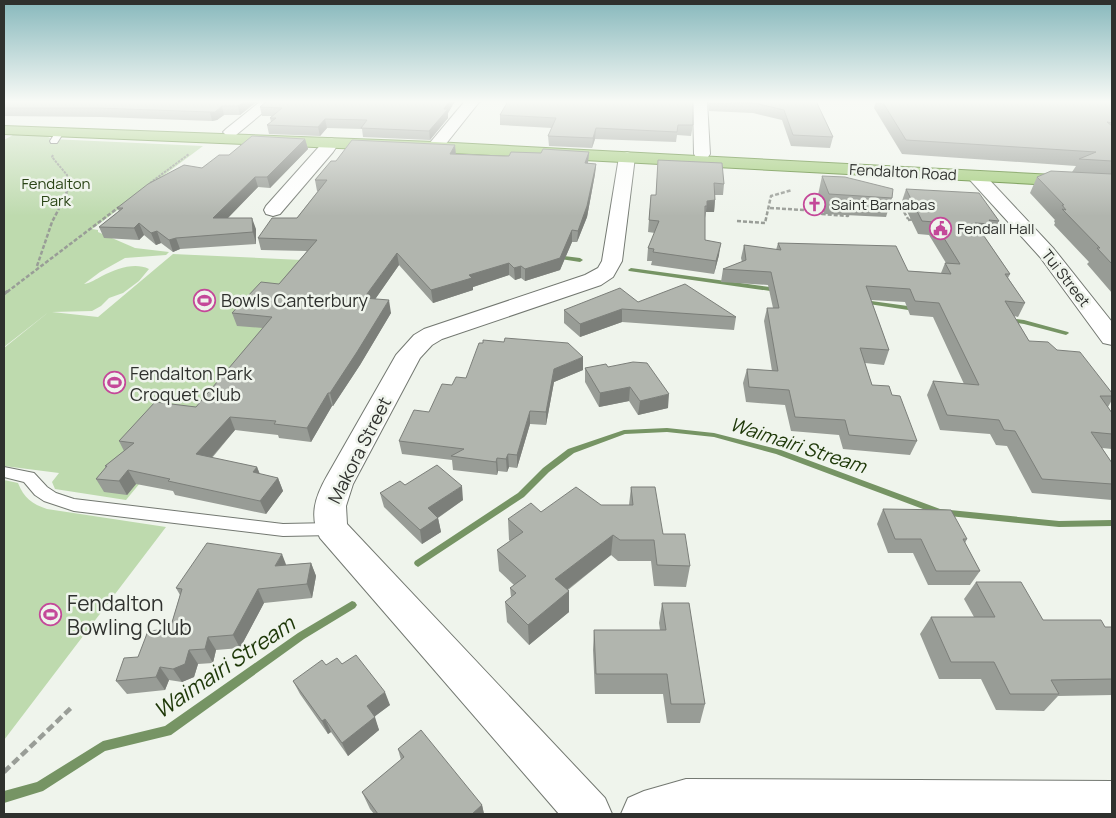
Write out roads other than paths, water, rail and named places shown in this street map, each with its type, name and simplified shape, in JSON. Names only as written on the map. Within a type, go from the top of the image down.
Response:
[{"type":"main road","name":"Fendalton Road","points":[[179,139],[281,141],[327,139]]},
{"type":"main road","points":[[275,139],[281,141]]},
{"type":"main road","name":"Fendalton Road","points":[[332,139],[366,144],[438,143]]},
{"type":"main road","name":"Fendalton Road","points":[[336,139],[702,154],[1112,175]]},
{"type":"main road","name":"Fendalton Road","points":[[522,148],[626,157],[1112,183]]},
{"type":"street","points":[[273,210],[328,149],[331,139]]},
{"type":"street","points":[[438,143],[441,139]]},
{"type":"street","points":[[701,139],[702,154]]},
{"type":"street","name":"Makora Street","points":[[589,814],[332,529],[328,514],[330,502],[338,484],[409,355],[416,346],[434,334],[604,275],[612,260],[626,157]]},
{"type":"street","name":"Tui Street","points":[[976,176],[1047,253],[1112,338]]},
{"type":"street","points":[[644,814],[686,802],[1112,804]]},
{"type":"lane","points":[[4,472],[28,477],[41,491],[50,497],[74,505],[283,530],[332,529]]},
{"type":"waterway","points":[[556,257],[580,260]]},
{"type":"waterway","points":[[631,270],[777,290]]},
{"type":"waterway","points":[[864,302],[915,309]]},
{"type":"waterway","points":[[1008,320],[1024,322],[1066,333]]},
{"type":"waterway","name":"Waimairi Stream","points":[[418,563],[521,495],[546,470],[571,451],[624,432],[667,430],[714,435],[778,452],[939,512],[1059,524],[1112,523]]},
{"type":"waterway","name":"Waimairi Stream","points":[[4,797],[39,787],[103,746],[167,731],[301,636],[352,605]]},
{"type":"place","name":"Saint Barnabas","points":[[815,204]]},
{"type":"place","name":"Fendall Hall","points":[[941,228]]},
{"type":"place","name":"Bowls Canterbury","points":[[205,300]]},
{"type":"place","name":"Fendalton Park Croquet Club","points":[[114,383]]},
{"type":"place","name":"Fendalton Bowling Club","points":[[51,615]]},
{"type":"park label","name":"Fendalton Park","points":[[56,192]]}]
